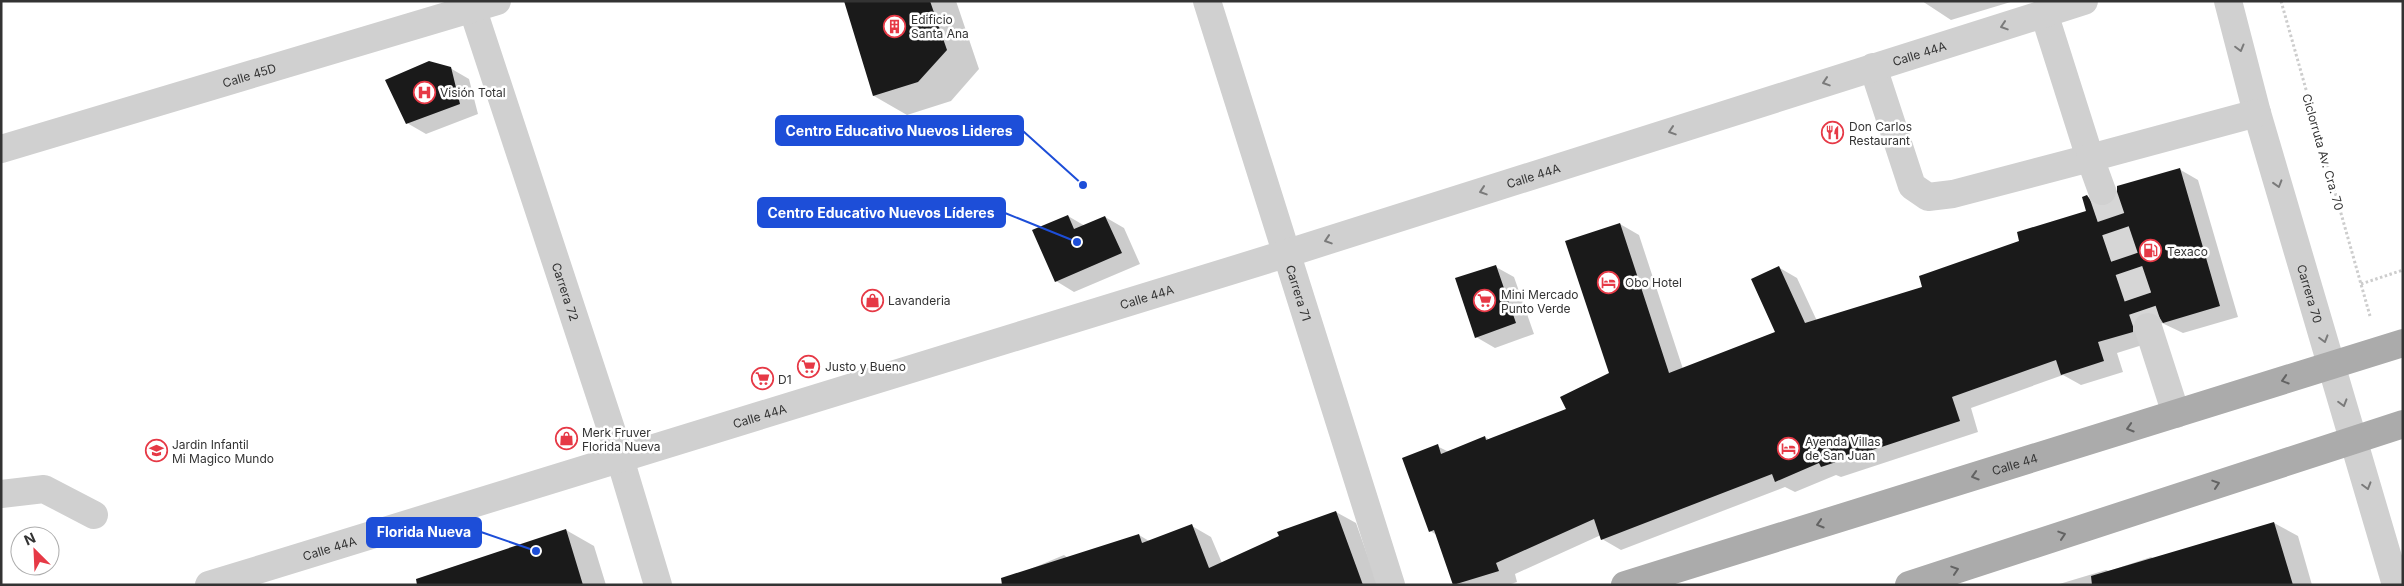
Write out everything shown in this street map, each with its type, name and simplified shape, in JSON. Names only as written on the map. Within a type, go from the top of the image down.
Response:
[{"type":"main road","name":"Calle 44","points":[[1625,585],[2403,343]]},
{"type":"main road","points":[[1909,585],[2403,424]]},
{"type":"street","name":"Carrera 71","points":[[1207,1],[1390,585]]},
{"type":"street","name":"Calle 44A","points":[[209,585],[1285,254],[2084,1]]},
{"type":"street","name":"Carrera 70","points":[[2228,1],[2257,113],[2396,585]]},
{"type":"street","name":"Calle 45D","points":[[1,149],[480,4]]},
{"type":"street","name":"Carrera 72","points":[[480,4],[658,585]]},
{"type":"street","points":[[2044,13],[2102,191]]},
{"type":"street","points":[[1873,67],[1912,186],[1928,197],[1952,194],[2257,113]]},
{"type":"street","points":[[2148,327],[2176,414]]},
{"type":"street","points":[[1,494],[44,488],[94,515]]},
{"type":"path","name":"Ciclorruta Av. Cra. 70","points":[[2281,1],[2366,303]]},
{"type":"path","points":[[2360,284],[2403,270]]},
{"type":"building","name":"Edificio Santa Ana","points":[[844,1],[930,1],[947,50],[918,82],[873,96]]},
{"type":"building","name":"Visión Total","points":[[429,61],[451,67],[460,104],[406,124],[385,80]]},
{"type":"building","points":[[2180,168],[2220,306],[2163,323],[2158,315],[2151,312],[2143,312],[2136,317],[2133,323],[2133,332],[2098,342],[2104,361],[2061,375],[2056,360],[1952,397],[1960,421],[1821,467],[1819,463],[1775,482],[1772,474],[1601,540],[1594,519],[1496,563],[1499,571],[1453,585],[1434,530],[1429,532],[1402,458],[1438,444],[1441,454],[1485,436],[1486,440],[1566,409],[1560,397],[1609,373],[1565,241],[1620,223],[1669,373],[1775,332],[1751,279],[1779,266],[1805,323],[1922,287],[1919,276],[2019,241],[2017,232],[2086,211],[2082,197],[2087,195],[2092,203],[2099,206],[2107,206],[2114,201],[2117,186]]},
{"type":"building","points":[[1068,215],[1074,229],[1105,216],[1122,253],[1055,282],[1032,230]]},
{"type":"building","name":"Mini Mercado Punto Verde","points":[[1496,265],[1516,323],[1475,338],[1455,278]]},
{"type":"building","points":[[1336,511],[1363,585],[1002,585],[1001,578],[1139,534],[1142,543],[1192,524],[1209,568],[1279,536],[1277,532]]},
{"type":"building","points":[[2274,522],[2293,585],[2092,585],[2091,576]]},
{"type":"building","points":[[566,529],[583,585],[417,585],[416,579]]},
{"type":"tunnel","points":[[2102,191],[2148,327]]},
{"type":"place","name":"Edificio Santa Ana","points":[[895,26]]},
{"type":"place","name":"Visión Total","points":[[424,92]]},
{"type":"place","name":"Don Carlos Restaurant","points":[[1833,133]]},
{"type":"place","name":"Centro Educativo Nuevos Lideres","points":[[1083,185]]},
{"type":"place","name":"Centro Educativo Nuevos Líderes","points":[[1077,242]]},
{"type":"place","name":"Texaco","points":[[2151,251]]},
{"type":"place","name":"Obo Hotel","points":[[1609,282]]},
{"type":"place","name":"Lavanderia","points":[[872,300]]},
{"type":"place","name":"Mini Mercado Punto Verde","points":[[1485,301]]},
{"type":"place","name":"Justo y Bueno","points":[[809,366]]},
{"type":"place","name":"D1","points":[[762,379]]},
{"type":"place","name":"Merk Fruver Florida Nueva","points":[[566,439]]},
{"type":"place","name":"Ayenda Villas de San Juan","points":[[1789,448]]},
{"type":"place","name":"Jardin Infantil Mi Magico Mundo","points":[[156,451]]},
{"type":"place","name":"Florida Nueva","points":[[536,551]]}]
